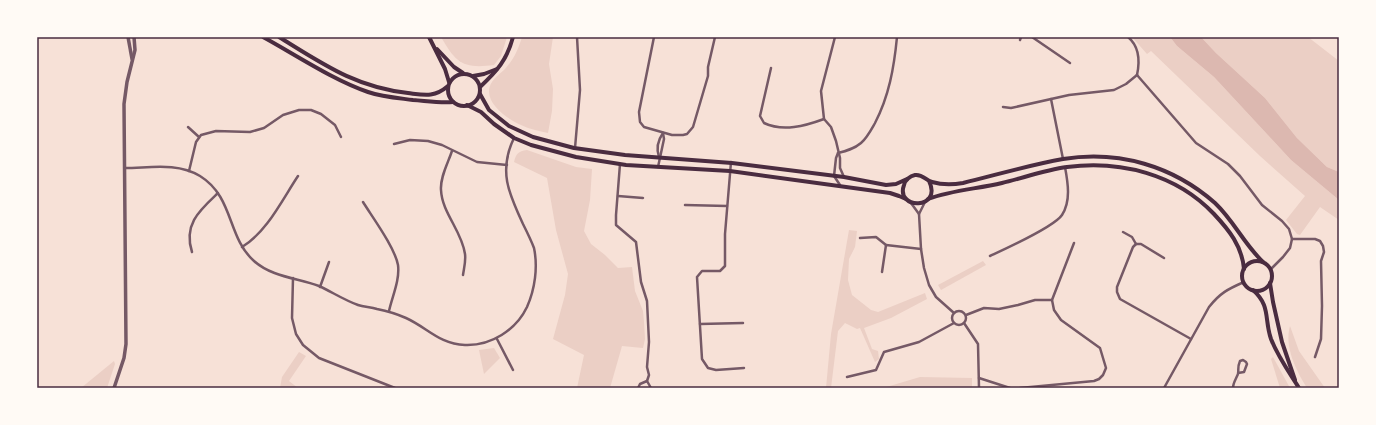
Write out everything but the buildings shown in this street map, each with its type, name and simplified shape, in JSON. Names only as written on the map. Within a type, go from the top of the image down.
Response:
[{"type":"main road","points":[[263,37],[338,79],[369,92],[384,96],[442,103],[453,102],[460,105],[467,105],[475,101],[480,94]]},
{"type":"main road","points":[[279,37],[338,72],[366,84],[391,91],[430,95],[438,93],[454,76],[463,73]]},
{"type":"main road","points":[[429,37],[445,69],[448,94],[453,102]]},
{"type":"main road","points":[[480,87],[493,75],[507,56],[513,37]]},
{"type":"main road","points":[[434,45],[454,67],[463,73],[473,76],[484,74],[498,68]]},
{"type":"main road","points":[[473,76],[479,83],[480,94],[489,110],[509,126],[533,137],[574,148],[612,154],[730,162],[844,177],[886,185],[896,184],[909,177],[921,175],[929,181],[950,185],[1063,159],[1083,157],[1118,158],[1148,164],[1187,182],[1216,204],[1239,232],[1250,249],[1270,269],[1272,279],[1270,283],[1273,302],[1282,342],[1298,386]]},
{"type":"main road","points":[[467,105],[481,112],[494,124],[514,138],[555,152],[600,162],[730,171],[890,193],[918,204],[941,194],[975,189],[1065,167],[1094,165],[1122,167],[1149,174],[1182,189],[1210,211],[1229,231],[1238,244],[1242,255],[1244,268],[1242,276],[1244,282],[1246,286],[1259,296],[1265,305],[1268,329],[1271,338],[1288,373],[1298,386]]},
{"type":"main road","points":[[909,177],[906,180],[903,189],[905,198],[910,202]]},
{"type":"main road","points":[[927,200],[932,190],[929,181]]},
{"type":"main road","points":[[1244,268],[1254,261],[1263,262]]},
{"type":"main road","points":[[1253,290],[1263,290],[1270,283]]},
{"type":"street","points":[[128,37],[132,59]]},
{"type":"street","points":[[114,388],[122,365],[126,344],[124,104],[135,50],[134,37]]},
{"type":"street","points":[[574,148],[580,90],[577,37]]},
{"type":"street","points":[[654,37],[639,116],[640,122],[644,127],[672,135],[683,135],[693,127],[708,76],[708,67],[716,37]]},
{"type":"street","points":[[835,37],[821,95],[824,119],[831,127],[838,146],[840,168],[844,177]]},
{"type":"street","points":[[838,152],[849,150],[860,144],[867,137],[881,110],[890,87],[895,64],[897,37]]},
{"type":"street","points":[[1032,37],[1070,64]]},
{"type":"street","points":[[1003,106],[1011,108],[1051,99],[1114,90],[1126,84],[1137,75],[1140,63],[1138,53],[1132,40],[1128,37]]},
{"type":"street","points":[[771,68],[760,117],[762,121],[769,125],[793,128],[807,126],[824,119]]},
{"type":"street","points":[[1137,75],[1196,143],[1228,164],[1240,176],[1262,205],[1289,229],[1292,239],[1290,248],[1270,269]]},
{"type":"street","points":[[1051,99],[1063,159]]},
{"type":"street","points":[[189,171],[196,142],[199,137],[205,133],[216,131],[250,132],[264,128],[283,115],[299,110],[311,110],[321,114],[335,125],[341,137]]},
{"type":"street","points":[[188,127],[199,137]]},
{"type":"street","points":[[658,167],[659,158],[657,151],[660,138],[663,133]]},
{"type":"street","points":[[124,168],[167,167],[189,171],[207,181],[218,193],[224,203],[242,247],[251,258],[265,269],[320,287],[343,300],[360,306],[389,311],[413,321],[432,335],[448,343],[466,345],[485,343],[497,339],[513,326],[524,311],[530,299],[535,280],[536,260],[533,247],[507,185],[507,165],[514,138]]},
{"type":"street","points":[[394,144],[410,140],[419,140],[442,145],[477,162],[507,165]]},
{"type":"street","points":[[452,151],[442,178],[441,191],[445,206],[463,247],[465,261],[463,275]]},
{"type":"street","points":[[838,152],[834,176],[838,183],[842,186]]},
{"type":"street","points":[[730,162],[724,234],[725,266],[720,271],[702,271],[697,277],[702,359],[708,368],[716,370],[744,368]]},
{"type":"street","points":[[620,164],[616,225],[636,242],[641,282],[647,301],[650,342],[647,367],[649,375],[647,381],[651,388]]},
{"type":"street","points":[[990,256],[1024,240],[1055,222],[1062,216],[1069,190],[1065,167]]},
{"type":"street","points":[[242,247],[252,241],[262,231],[298,176]]},
{"type":"street","points":[[192,252],[189,235],[193,222],[200,212],[218,193]]},
{"type":"street","points":[[618,196],[644,198]]},
{"type":"street","points":[[927,200],[919,214],[921,249],[924,268],[929,285],[936,297],[954,313]]},
{"type":"street","points":[[363,202],[394,254],[398,266],[397,279],[389,311]]},
{"type":"street","points":[[910,202],[919,214]]},
{"type":"street","points":[[685,205],[727,206]]},
{"type":"street","points":[[1123,232],[1132,237],[1136,244]]},
{"type":"street","points":[[860,238],[876,237],[886,245],[921,249]]},
{"type":"street","points":[[1292,239],[1315,238],[1320,241],[1323,246],[1324,252],[1321,261],[1321,339],[1315,358]]},
{"type":"street","points":[[1020,388],[1094,381],[1103,375],[1106,368],[1100,348],[1061,320],[1054,310],[1052,300],[1074,243]]},
{"type":"street","points":[[1136,244],[1141,244],[1164,258]]},
{"type":"street","points":[[1136,244],[1133,247],[1118,282],[1117,292],[1120,300],[1191,339]]},
{"type":"street","points":[[882,272],[886,245]]},
{"type":"street","points":[[320,287],[329,262]]},
{"type":"street","points":[[293,278],[292,318],[296,334],[303,345],[319,358],[394,388]]},
{"type":"street","points":[[1164,388],[1209,307],[1218,296],[1230,288],[1244,282]]},
{"type":"street","points":[[966,315],[984,308],[999,309],[1035,300],[1052,300]]},
{"type":"street","points":[[954,313],[960,311],[966,315]]},
{"type":"street","points":[[954,313],[952,319],[954,323]]},
{"type":"street","points":[[966,315],[964,323],[978,344],[979,388]]},
{"type":"street","points":[[700,324],[742,323]]},
{"type":"street","points":[[847,377],[876,370],[884,352],[919,342],[954,323],[959,325],[964,323]]},
{"type":"street","points":[[497,339],[513,370]]},
{"type":"street","points":[[1233,388],[1238,373],[1237,367],[1240,361],[1243,360],[1247,364],[1244,372],[1238,373]]},
{"type":"street","points":[[979,378],[1010,388]]},
{"type":"street","points":[[638,388],[640,384],[647,381]]},
{"type":"shaded area","points":[[441,37],[507,37],[501,56],[494,65],[475,66],[468,65],[456,58]]},
{"type":"shaded area","points":[[522,37],[553,37],[549,64],[553,89],[552,111],[548,133],[527,128],[515,122],[497,108],[492,102],[490,95],[489,89],[492,82],[511,62]]},
{"type":"shaded area","points":[[1132,37],[1170,37],[1177,46],[1214,77],[1291,160],[1339,200],[1339,220],[1320,207],[1300,235],[1297,234],[1286,220],[1305,196],[1260,156],[1151,51],[1147,54]]},
{"type":"shaded area","points":[[1170,37],[1201,37],[1216,53],[1265,98],[1297,138],[1327,167],[1339,172],[1339,200],[1291,160],[1214,77],[1177,46]]},
{"type":"shaded area","points":[[1201,37],[1308,37],[1339,61],[1339,172],[1327,167],[1297,138],[1265,98],[1216,53]]},
{"type":"shaded area","points":[[527,150],[576,167],[592,169],[590,200],[584,231],[591,244],[618,268],[632,267],[635,291],[643,311],[645,339],[643,348],[622,346],[610,388],[577,388],[584,355],[553,339],[565,295],[568,274],[556,230],[547,178],[514,162],[518,153]]},
{"type":"shaded area","points":[[849,230],[857,231],[855,247],[849,259],[848,280],[852,295],[871,310],[878,312],[925,293],[927,299],[891,318],[864,328],[872,349],[878,351],[879,359],[875,362],[860,328],[857,329],[845,323],[838,331],[831,388],[826,388],[831,334]]},
{"type":"shaded area","points":[[983,261],[986,265],[941,290],[938,285]]},
{"type":"shaded area","points":[[1290,326],[1299,351],[1325,388],[1307,388],[1303,381],[1295,366],[1290,350]]},
{"type":"shaded area","points":[[494,348],[500,358],[484,374],[479,350]]},
{"type":"shaded area","points":[[299,352],[306,356],[289,381],[298,388],[280,388],[282,377]]},
{"type":"shaded area","points":[[1273,357],[1290,388],[1280,388],[1271,359]]},
{"type":"shaded area","points":[[114,361],[115,364],[107,388],[81,388]]},
{"type":"shaded area","points":[[920,377],[972,378],[972,388],[883,388]]}]
